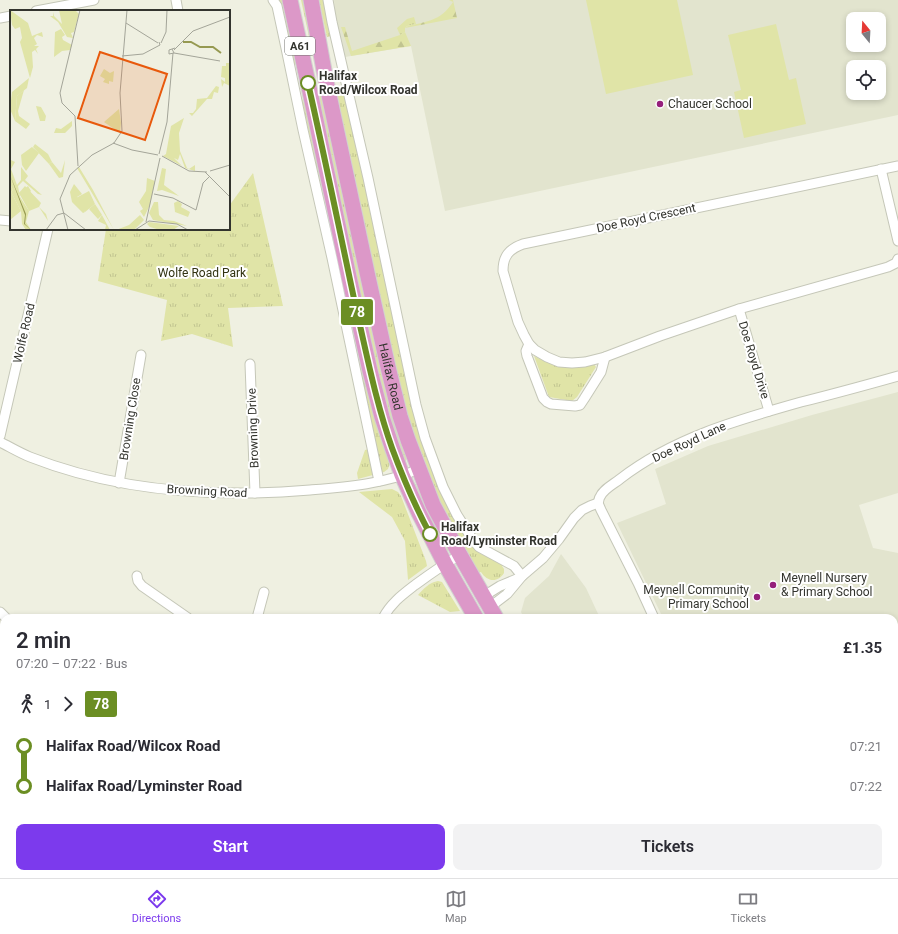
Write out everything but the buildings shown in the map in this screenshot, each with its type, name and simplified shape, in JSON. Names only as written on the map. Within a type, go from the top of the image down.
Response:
[{"type":"highway","name":"Halifax Road","points":[[290,0],[349,277],[370,371],[382,416],[402,475],[418,513],[474,614]]},
{"type":"highway","name":"Halifax Road","points":[[310,0],[388,367],[400,416],[433,505],[490,607]]},
{"type":"highway","points":[[474,614],[478,601],[490,607]]},
{"type":"street","points":[[49,10],[62,9],[94,0]]},
{"type":"street","points":[[176,0],[178,10]]},
{"type":"street","points":[[273,0],[277,6],[379,481]]},
{"type":"street","name":"Halifax Road","points":[[328,0],[368,178],[416,405],[425,438],[443,487],[457,515],[473,540],[479,546],[514,566],[522,576]]},
{"type":"street","points":[[0,18],[10,16]]},
{"type":"street","name":"Doe Royd Crescent","points":[[898,166],[523,244],[510,251],[505,258],[503,271],[518,322],[529,344],[535,350],[547,357],[559,362],[572,363],[585,362],[605,357],[660,336],[739,309],[888,267],[896,263],[898,259]]},
{"type":"street","points":[[882,169],[898,241]]},
{"type":"street","points":[[0,220],[10,221]]},
{"type":"street","name":"Wolfe Road","points":[[0,436],[48,230]]},
{"type":"street","name":"Doe Royd Drive","points":[[739,309],[769,411]]},
{"type":"street","name":"Doe Royd Crescent","points":[[529,344],[526,351],[527,356],[543,398],[546,402],[551,404],[575,406],[580,404],[602,372],[605,357]]},
{"type":"street","name":"Browning Close","points":[[119,483],[141,355]]},
{"type":"street","name":"Browning Drive","points":[[250,364],[255,493]]},
{"type":"street","name":"Doe Royd Lane","points":[[490,607],[500,586],[522,576],[543,558],[582,510],[598,503],[600,497],[605,491],[626,474],[649,460],[674,446],[731,423],[769,411],[898,376]]},
{"type":"street","name":"Browning Road","points":[[0,442],[28,456],[86,475],[119,483],[187,492],[255,493],[327,489],[379,481],[402,475],[419,468]]},
{"type":"street","points":[[598,503],[652,614]]},
{"type":"street","points":[[385,614],[399,597],[437,569],[460,555]]},
{"type":"street","points":[[137,576],[138,581],[142,586],[182,614]]},
{"type":"street","points":[[258,614],[264,592]]},
{"type":"shaded area","name":"Chaucer School","points":[[334,0],[898,0],[898,115],[445,211],[411,46],[339,58]]},
{"type":"shaded area","name":"Meynell Nursery & Primary School","points":[[898,392],[898,493],[859,505],[873,548],[898,553],[898,614],[661,614],[617,523],[666,504],[655,469],[708,446],[812,415]]},
{"type":"shaded area","points":[[561,554],[586,588],[598,614],[522,614],[521,612],[525,598],[549,576]]},
{"type":"green space","points":[[279,0],[284,0],[296,64],[294,65],[281,6]]},
{"type":"green space","points":[[301,0],[305,0],[408,457],[403,463],[388,420],[320,112],[320,87]]},
{"type":"green space","points":[[319,0],[325,0],[331,36],[327,37]]},
{"type":"green space","points":[[449,0],[453,0],[457,18],[405,28],[438,17],[446,11],[453,2]]},
{"type":"green space","points":[[586,0],[677,0],[693,75],[606,94]]},
{"type":"green space","points":[[414,17],[416,24],[407,26],[405,28],[405,32],[400,35],[397,28],[407,19]]},
{"type":"green space","points":[[776,24],[789,80],[796,78],[806,124],[744,138],[734,92],[741,90],[728,35]]},
{"type":"green space","points":[[341,27],[345,27],[352,51],[405,32],[411,46],[351,56]]},
{"type":"green space","points":[[346,90],[361,170],[383,259],[412,398],[461,525],[479,553],[507,566],[502,566],[504,573],[496,580],[486,578],[481,572],[478,573],[441,508],[420,462],[395,370],[338,106],[338,92]]},
{"type":"green space","points":[[301,96],[307,111],[383,442],[390,463],[388,469],[384,472],[358,479],[357,473],[365,450],[376,447]]},
{"type":"green space","name":"Wolfe Road Park","points":[[253,173],[283,306],[228,308],[233,347],[192,334],[161,341],[167,300],[98,281],[106,230],[230,230],[230,205]]},
{"type":"green space","points":[[534,356],[563,367],[575,368],[594,364],[596,367],[577,397],[572,401],[549,397]]},
{"type":"green space","points":[[412,483],[416,485],[449,544],[450,548],[446,552]]},
{"type":"green space","points":[[392,489],[398,492],[401,496],[427,566],[408,580],[405,541],[392,517],[359,492]]},
{"type":"green space","points":[[438,581],[442,582],[460,611],[450,612],[418,595],[429,584]]},
{"type":"bus line","name":"78","points":[[308,83],[349,277],[370,371],[382,416],[402,475],[418,513],[430,534]]},
{"type":"place","name":"Halifax Road/Wilcox Road","points":[[308,83]]},
{"type":"place","name":"Chaucer School","points":[[660,104]]},
{"type":"place","name":"Halifax Road/Lyminster Road","points":[[430,534]]},
{"type":"place","name":"Meynell Nursery & Primary School","points":[[773,585]]},
{"type":"place","name":"Meynell Community Primary School","points":[[757,597]]}]
